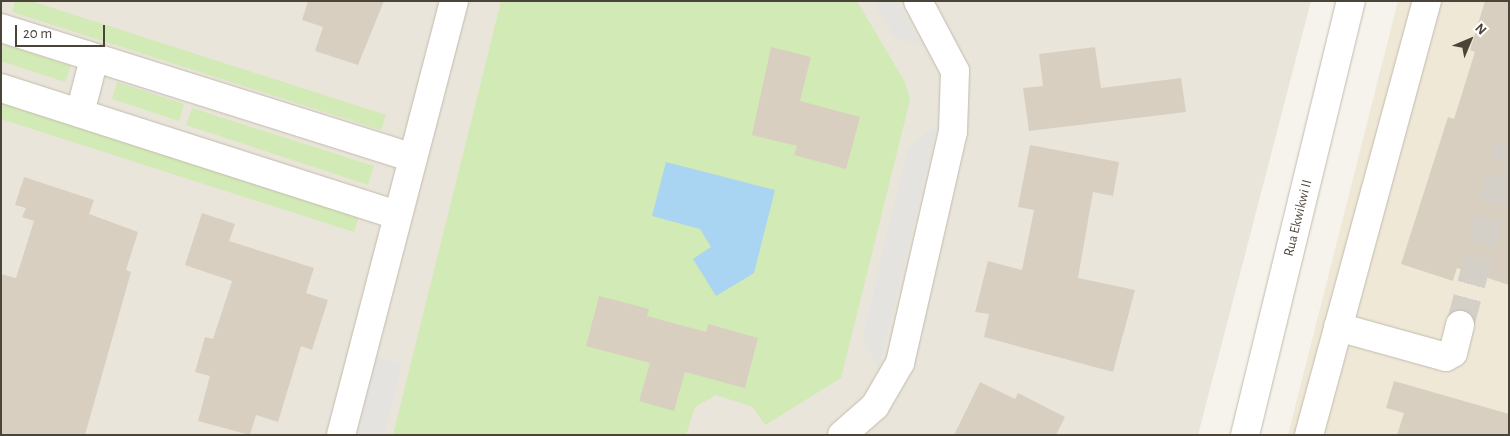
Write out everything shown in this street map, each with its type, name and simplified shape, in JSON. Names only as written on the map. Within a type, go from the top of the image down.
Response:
[{"type":"street","points":[[341,435],[454,1]]},
{"type":"street","points":[[842,435],[875,406],[900,363],[953,132],[955,71],[918,1]]},
{"type":"street","name":"Rua Ekwikwi II","points":[[1245,435],[1351,1]]},
{"type":"street","points":[[1309,435],[1427,1]]},
{"type":"street","points":[[1,28],[94,59],[413,158]]},
{"type":"street","points":[[80,113],[94,59]]},
{"type":"street","points":[[1,88],[397,215]]},
{"type":"street","points":[[1338,327],[1446,357],[1453,353],[1460,325]]},
{"type":"shaded area","points":[[1,1],[1311,1],[1198,435],[1,435]]},
{"type":"shaded area","points":[[873,1],[896,1],[924,47],[894,37]]},
{"type":"shaded area","points":[[1398,1],[1509,1],[1509,435],[1288,435]]},
{"type":"shaded area","points":[[938,123],[879,369],[862,338],[908,148]]},
{"type":"shaded area","points":[[377,357],[402,364],[384,435],[358,435]]},
{"type":"green space","points":[[15,1],[31,1],[386,115],[381,130],[12,12]]},
{"type":"green space","points":[[501,1],[857,1],[906,84],[910,100],[841,378],[765,425],[753,407],[716,395],[695,407],[686,435],[393,435]]},
{"type":"green space","points":[[3,44],[71,66],[65,82],[1,61]]},
{"type":"green space","points":[[117,82],[184,104],[179,121],[112,99]]},
{"type":"green space","points":[[1,102],[359,217],[354,232],[1,119]]},
{"type":"green space","points":[[192,108],[374,166],[368,185],[186,125]]},
{"type":"water","points":[[666,162],[775,190],[754,273],[716,296],[693,259],[711,247],[700,229],[652,216]]},
{"type":"building","points":[[308,1],[384,1],[358,65],[315,51],[323,27],[302,20]]},
{"type":"building","points":[[1485,1],[1509,1],[1509,285],[1457,268],[1453,281],[1401,264],[1448,117],[1454,119],[1475,52],[1470,50]]},
{"type":"building","points":[[771,47],[811,57],[800,101],[860,117],[846,169],[794,155],[797,146],[752,135]]},
{"type":"building","points":[[1095,47],[1101,88],[1181,78],[1186,112],[1029,131],[1023,88],[1043,86],[1039,54]]},
{"type":"building","points":[[1030,145],[1119,162],[1113,196],[1093,192],[1078,278],[1135,290],[1113,372],[984,337],[989,314],[975,312],[988,261],[1022,270],[1034,210],[1018,207]]},
{"type":"building","points":[[24,177],[94,200],[89,214],[138,232],[126,270],[131,272],[85,435],[1,435],[1,274],[16,278],[34,221],[22,217],[26,208],[15,205]]},
{"type":"building","points":[[202,213],[235,224],[229,241],[314,268],[306,293],[328,300],[312,350],[301,346],[278,422],[256,415],[250,435],[198,421],[210,376],[195,372],[205,337],[213,339],[232,281],[185,265]]},
{"type":"building","points":[[599,296],[649,309],[647,316],[706,332],[708,324],[758,338],[745,388],[685,372],[674,411],[639,401],[650,363],[586,346]]},
{"type":"building","points":[[1394,381],[1509,414],[1509,435],[1397,435],[1404,413],[1386,408]]},
{"type":"building","points":[[980,382],[1015,399],[1018,393],[1065,417],[1056,435],[954,435]]},
{"type":"tunnel","points":[[1460,325],[1509,146]]}]
